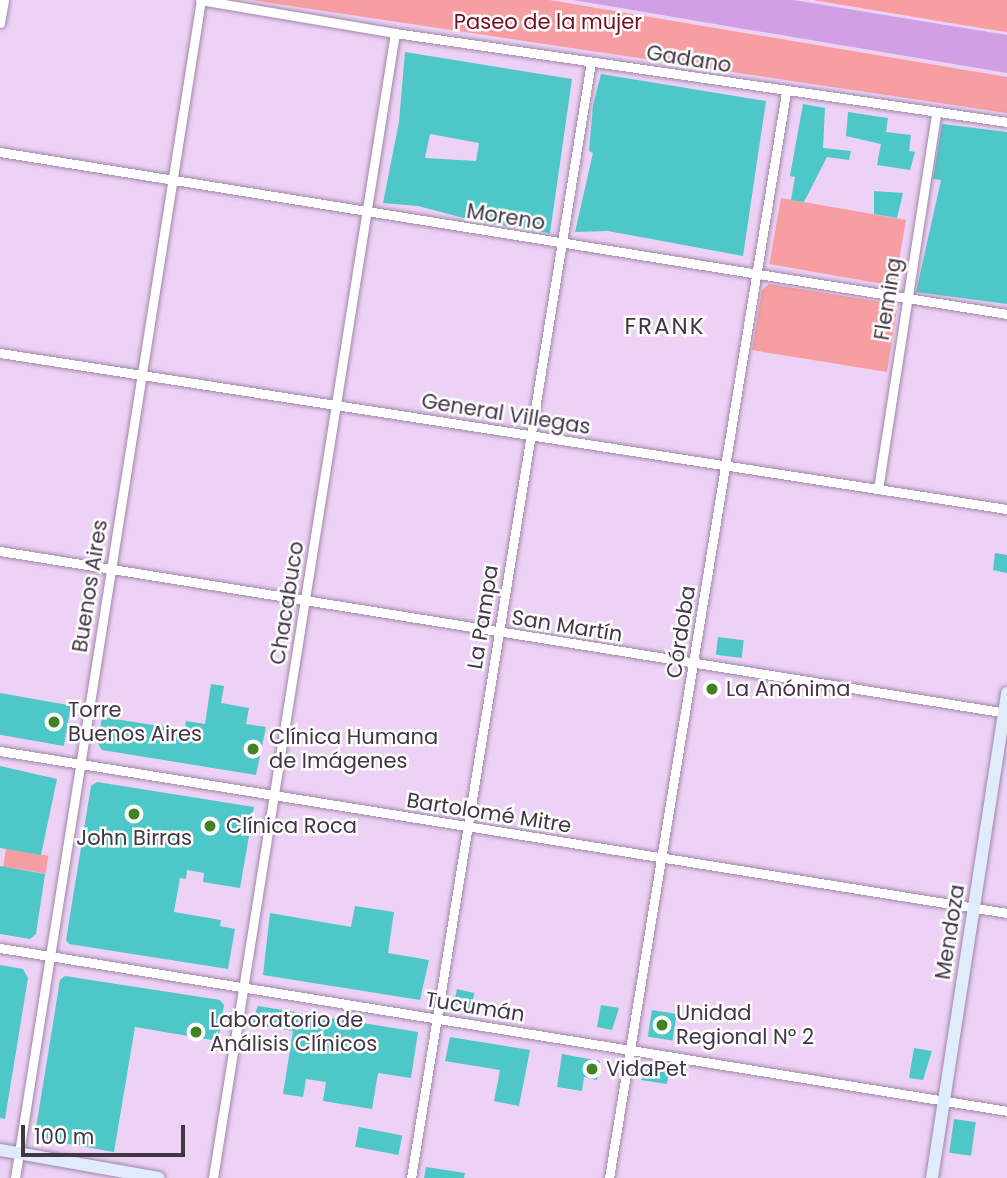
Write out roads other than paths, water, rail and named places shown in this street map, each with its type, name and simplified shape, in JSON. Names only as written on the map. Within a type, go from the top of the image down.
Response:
[{"type":"main road","name":"Mendoza","points":[[932,1178],[1007,693]]},
{"type":"main road","points":[[0,1150],[159,1178]]},
{"type":"street","points":[[0,23],[4,0]]},
{"type":"street","name":"Gadano","points":[[201,0],[395,33],[936,114],[1007,122]]},
{"type":"street","name":"Buenos Aires","points":[[15,1178],[139,376],[201,0]]},
{"type":"street","name":"Chacabuco","points":[[213,1178],[395,33]]},
{"type":"street","name":"La Pampa","points":[[411,1178],[439,1019],[529,436],[591,62]]},
{"type":"street","name":"Córdoba","points":[[609,1178],[786,92]]},
{"type":"street","name":"Fleming","points":[[878,489],[936,114]]},
{"type":"street","name":"Moreno","points":[[0,152],[172,182],[1007,314]]},
{"type":"street","name":"General Villegas","points":[[0,353],[1007,509]]},
{"type":"street","name":"San Martín","points":[[0,551],[1005,713]]},
{"type":"street","name":"Bartolomé Mitre","points":[[0,751],[1007,913]]},
{"type":"street","name":"Tucumán","points":[[0,948],[1007,1111]]},
{"type":"place","name":"La Anónima","points":[[712,689]]},
{"type":"place","name":"Torre Buenos Aires","points":[[54,722]]},
{"type":"place","name":"Clínica Humana de Imágenes","points":[[253,749]]},
{"type":"place","name":"John Birras","points":[[134,814]]},
{"type":"place","name":"Clínica Roca","points":[[210,826]]},
{"type":"place","name":"Unidad Regional N° 2","points":[[662,1025]]},
{"type":"place","name":"Laboratorio de Análisis Clínicos","points":[[196,1032]]},
{"type":"place","name":"VidaPet","points":[[592,1069]]},
{"type":"district","name":"FRANK","points":[[665,326]]},
{"type":"park label","name":"Paseo de la mujer","points":[[548,22]]}]
